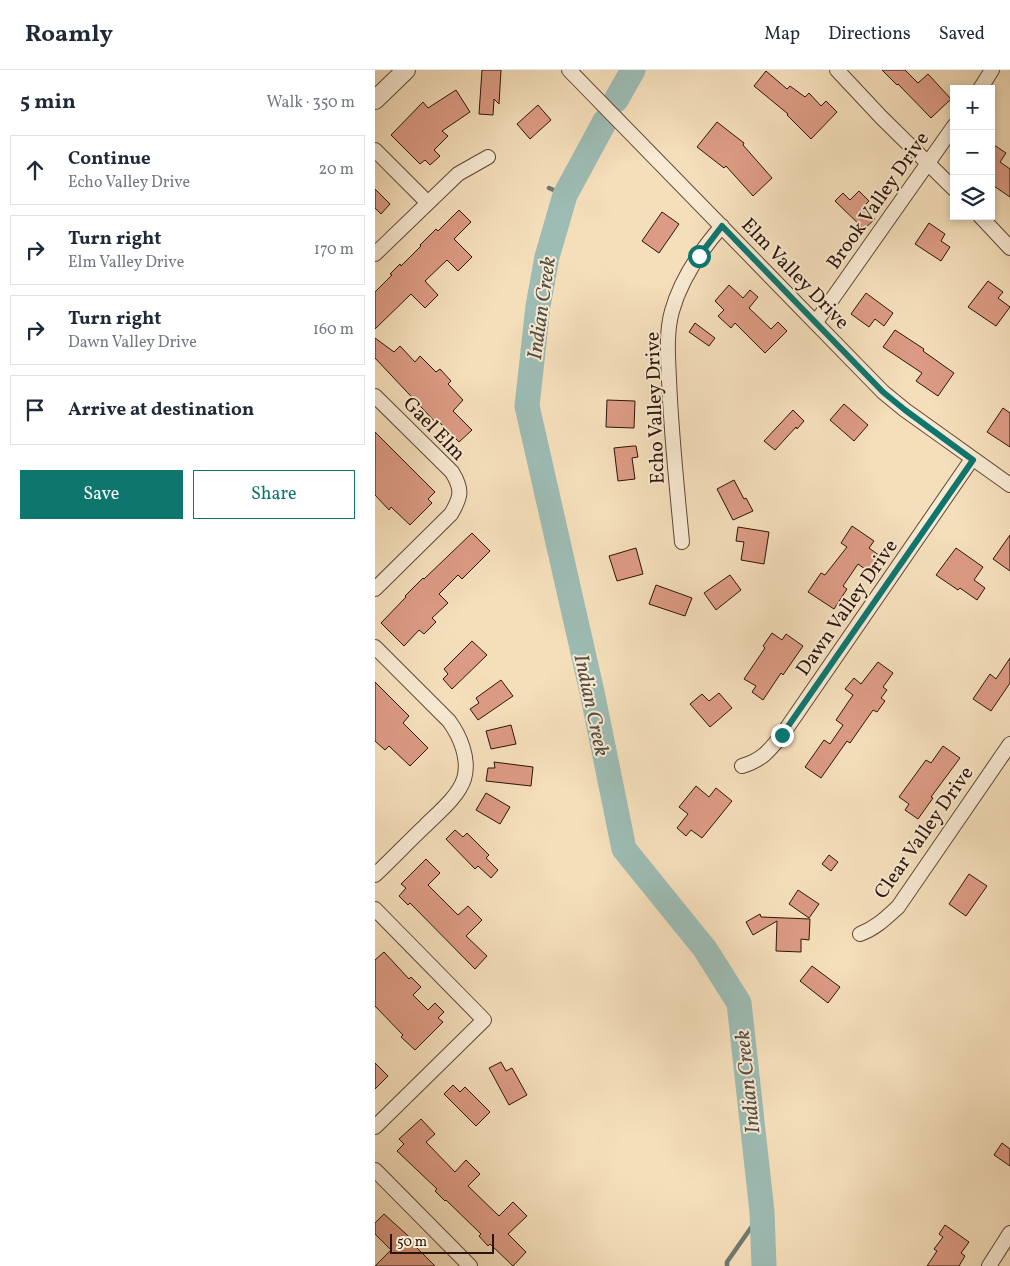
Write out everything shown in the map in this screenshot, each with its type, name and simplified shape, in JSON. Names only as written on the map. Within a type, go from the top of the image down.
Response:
[{"type":"street","points":[[375,100],[405,70]]},
{"type":"street","name":"Elm Valley Drive","points":[[569,70],[883,392],[973,460],[1010,485]]},
{"type":"street","points":[[837,70],[881,117],[950,185]]},
{"type":"street","points":[[982,85],[992,70]]},
{"type":"street","name":"Brook Valley Drive","points":[[816,322],[951,130]]},
{"type":"street","points":[[375,150],[427,202]]},
{"type":"street","points":[[375,254],[458,174],[488,157]]},
{"type":"street","points":[[984,220],[1010,248]]},
{"type":"street","name":"Echo Valley Drive","points":[[682,542],[670,400],[668,345],[672,311],[687,276],[699,256],[722,226]]},
{"type":"street","name":"Gael Elm","points":[[375,396],[451,472],[458,482],[460,492],[458,503],[451,514],[375,589]]},
{"type":"street","name":"Dawn Valley Drive","points":[[742,766],[755,762],[765,755],[782,735],[973,460]]},
{"type":"street","points":[[375,647],[449,721],[463,745],[465,765],[464,778],[451,800],[375,875]]},
{"type":"street","name":"Clear Valley Drive","points":[[860,934],[881,924],[897,907],[1010,744]]},
{"type":"street","points":[[375,909],[484,1020],[375,1127]]},
{"type":"street","points":[[375,1170],[470,1266]]},
{"type":"street","points":[[989,1266],[1010,1233]]},
{"type":"building","points":[[482,70],[501,70],[499,104],[494,99],[493,115],[479,114]]},
{"type":"building","points":[[882,70],[905,70],[918,83],[928,74],[950,100],[931,118]]},
{"type":"building","points":[[766,71],[787,89],[790,86],[805,97],[809,93],[821,106],[826,101],[837,112],[811,139],[788,114],[754,86]]},
{"type":"building","points":[[456,90],[470,112],[442,131],[448,136],[434,150],[440,156],[430,165],[425,160],[420,164],[391,135],[423,102],[428,108]]},
{"type":"building","points":[[538,105],[551,120],[530,139],[517,124]]},
{"type":"building","points":[[717,122],[744,143],[743,145],[772,178],[753,196],[726,166],[724,168],[697,147]]},
{"type":"building","points":[[995,146],[1006,153],[1000,162],[1010,169],[1010,197],[995,187]]},
{"type":"building","points":[[375,189],[390,204],[381,214],[375,208]]},
{"type":"building","points":[[859,191],[869,201],[863,207],[875,219],[864,229],[835,201],[843,193],[850,200]]},
{"type":"building","points":[[459,210],[471,222],[454,239],[472,257],[458,271],[447,260],[425,281],[438,295],[425,308],[411,294],[375,329],[375,292],[400,264],[401,266],[436,229],[438,231]]},
{"type":"building","points":[[662,212],[679,224],[659,253],[642,241]]},
{"type":"building","points":[[929,223],[945,234],[941,241],[950,247],[941,261],[915,244]]},
{"type":"building","points":[[988,281],[1003,292],[998,298],[1010,307],[996,326],[968,307]]},
{"type":"building","points":[[729,285],[743,298],[750,290],[758,297],[749,308],[771,329],[778,322],[787,331],[765,353],[735,323],[731,328],[718,316],[724,310],[715,301]]},
{"type":"building","points":[[866,293],[893,313],[884,326],[875,319],[869,327],[851,314]]},
{"type":"building","points":[[695,323],[715,338],[709,346],[689,332]]},
{"type":"building","points":[[895,330],[924,349],[923,351],[954,373],[938,396],[916,381],[922,373],[883,347]]},
{"type":"building","points":[[375,338],[394,352],[400,346],[415,362],[420,356],[436,372],[440,369],[451,381],[448,384],[463,400],[453,411],[472,430],[459,442],[440,423],[438,425],[375,358]]},
{"type":"building","points":[[607,400],[635,401],[634,428],[606,427]]},
{"type":"building","points":[[844,404],[868,425],[854,441],[830,420]]},
{"type":"building","points":[[1003,408],[1010,413],[1010,447],[987,432]]},
{"type":"building","points":[[793,410],[804,421],[775,450],[764,441]]},
{"type":"building","points":[[375,432],[435,492],[428,499],[432,503],[410,525],[391,507],[389,510],[375,495]]},
{"type":"building","points":[[636,446],[638,457],[632,458],[635,479],[618,481],[614,448]]},
{"type":"building","points":[[734,480],[753,511],[733,520],[717,489]]},
{"type":"building","points":[[852,526],[874,541],[869,548],[880,556],[869,572],[858,564],[843,586],[847,589],[834,609],[808,592],[821,573],[825,575],[847,547],[841,543]]},
{"type":"building","points":[[738,527],[769,532],[764,564],[741,560],[744,542],[736,541]]},
{"type":"building","points":[[472,533],[490,551],[462,579],[458,575],[439,594],[448,603],[432,618],[436,622],[424,634],[419,630],[404,646],[381,623],[423,578]]},
{"type":"building","points":[[1010,535],[1010,571],[993,559]]},
{"type":"building","points":[[636,548],[643,574],[617,581],[609,556]]},
{"type":"building","points":[[956,548],[983,567],[974,580],[985,588],[977,600],[936,575]]},
{"type":"building","points":[[730,575],[741,590],[716,610],[704,593]]},
{"type":"building","points":[[656,585],[692,598],[685,616],[649,604]]},
{"type":"building","points":[[772,633],[782,640],[786,634],[803,646],[783,675],[781,673],[763,700],[752,692],[756,686],[744,679],[765,648],[763,646]]},
{"type":"building","points":[[472,641],[487,655],[452,689],[443,679],[448,674],[444,669]]},
{"type":"building","points":[[1010,658],[1010,683],[991,711],[973,699],[990,674],[996,679]]},
{"type":"building","points":[[878,662],[893,673],[883,687],[887,690],[881,698],[885,701],[877,712],[873,710],[850,743],[847,741],[821,778],[805,767],[824,740],[830,744],[843,725],[836,720],[853,695],[845,689],[854,678],[861,684]]},
{"type":"building","points":[[501,680],[513,696],[478,720],[470,709],[479,703],[476,698]]},
{"type":"building","points":[[375,682],[409,716],[403,723],[428,748],[410,766],[389,746],[385,750],[375,741]]},
{"type":"building","points":[[719,693],[732,708],[710,727],[690,704],[702,694],[709,701]]},
{"type":"building","points":[[511,725],[516,744],[491,749],[486,731]]},
{"type":"building","points":[[943,746],[960,758],[931,797],[933,798],[918,819],[905,810],[909,804],[899,797],[926,760],[931,763]]},
{"type":"building","points":[[494,762],[533,767],[531,786],[486,781],[488,768],[495,768]]},
{"type":"building","points":[[696,786],[709,797],[716,788],[732,801],[702,838],[691,830],[686,836],[677,828],[688,814],[679,807]]},
{"type":"building","points":[[486,793],[510,807],[500,824],[476,810]]},
{"type":"building","points":[[455,830],[463,837],[467,833],[489,855],[486,858],[498,870],[491,878],[478,866],[475,869],[446,839]]},
{"type":"building","points":[[829,855],[838,862],[831,871],[822,864]]},
{"type":"building","points":[[426,859],[440,873],[428,885],[458,915],[468,906],[482,920],[466,936],[487,956],[475,969],[410,903],[408,905],[399,896],[406,888],[401,884]]},
{"type":"building","points":[[969,874],[987,886],[966,916],[949,904]]},
{"type":"building","points":[[798,890],[819,904],[809,918],[789,904]]},
{"type":"building","points":[[760,914],[761,917],[810,919],[809,940],[801,939],[801,952],[776,951],[777,921],[753,935],[746,922]]},
{"type":"building","points":[[384,952],[409,979],[411,977],[421,987],[413,995],[428,1010],[435,1003],[444,1012],[438,1018],[443,1022],[415,1050],[401,1037],[403,1035],[375,1006],[375,960]]},
{"type":"building","points":[[812,966],[840,987],[828,1003],[800,981]]},
{"type":"building","points":[[501,1062],[506,1071],[512,1068],[527,1095],[509,1105],[489,1068]]},
{"type":"building","points":[[375,1063],[388,1076],[375,1089]]},
{"type":"building","points":[[453,1085],[460,1092],[465,1087],[490,1112],[476,1126],[444,1094]]},
{"type":"building","points":[[421,1119],[435,1134],[426,1142],[455,1172],[466,1160],[480,1174],[468,1186],[499,1216],[513,1202],[527,1216],[508,1234],[526,1252],[513,1266],[490,1244],[488,1246],[479,1236],[481,1234],[445,1201],[435,1191],[437,1189],[397,1151],[404,1144],[399,1139]]},
{"type":"building","points":[[1002,1143],[1010,1149],[1010,1166],[994,1155]]},
{"type":"building","points":[[384,1214],[416,1243],[414,1245],[435,1266],[375,1266],[391,1250],[375,1234],[375,1223]]},
{"type":"building","points":[[945,1225],[969,1242],[961,1253],[965,1256],[959,1266],[927,1266],[937,1251],[934,1249],[943,1237],[939,1234]]},
{"type":"waterway","name":"Indian Creek","points":[[616,100],[633,70]]},
{"type":"waterway","name":"Indian Creek","points":[[605,121],[565,195],[547,257],[538,306],[527,406],[592,692],[624,849],[705,949],[739,1003],[762,1212],[764,1266]]},
{"type":"waterway","points":[[549,188],[565,195]]},
{"type":"waterway","points":[[727,1266],[727,1262],[762,1212]]},
{"type":"route","points":[[699,256],[722,226],[883,392],[973,460],[782,735]]}]
